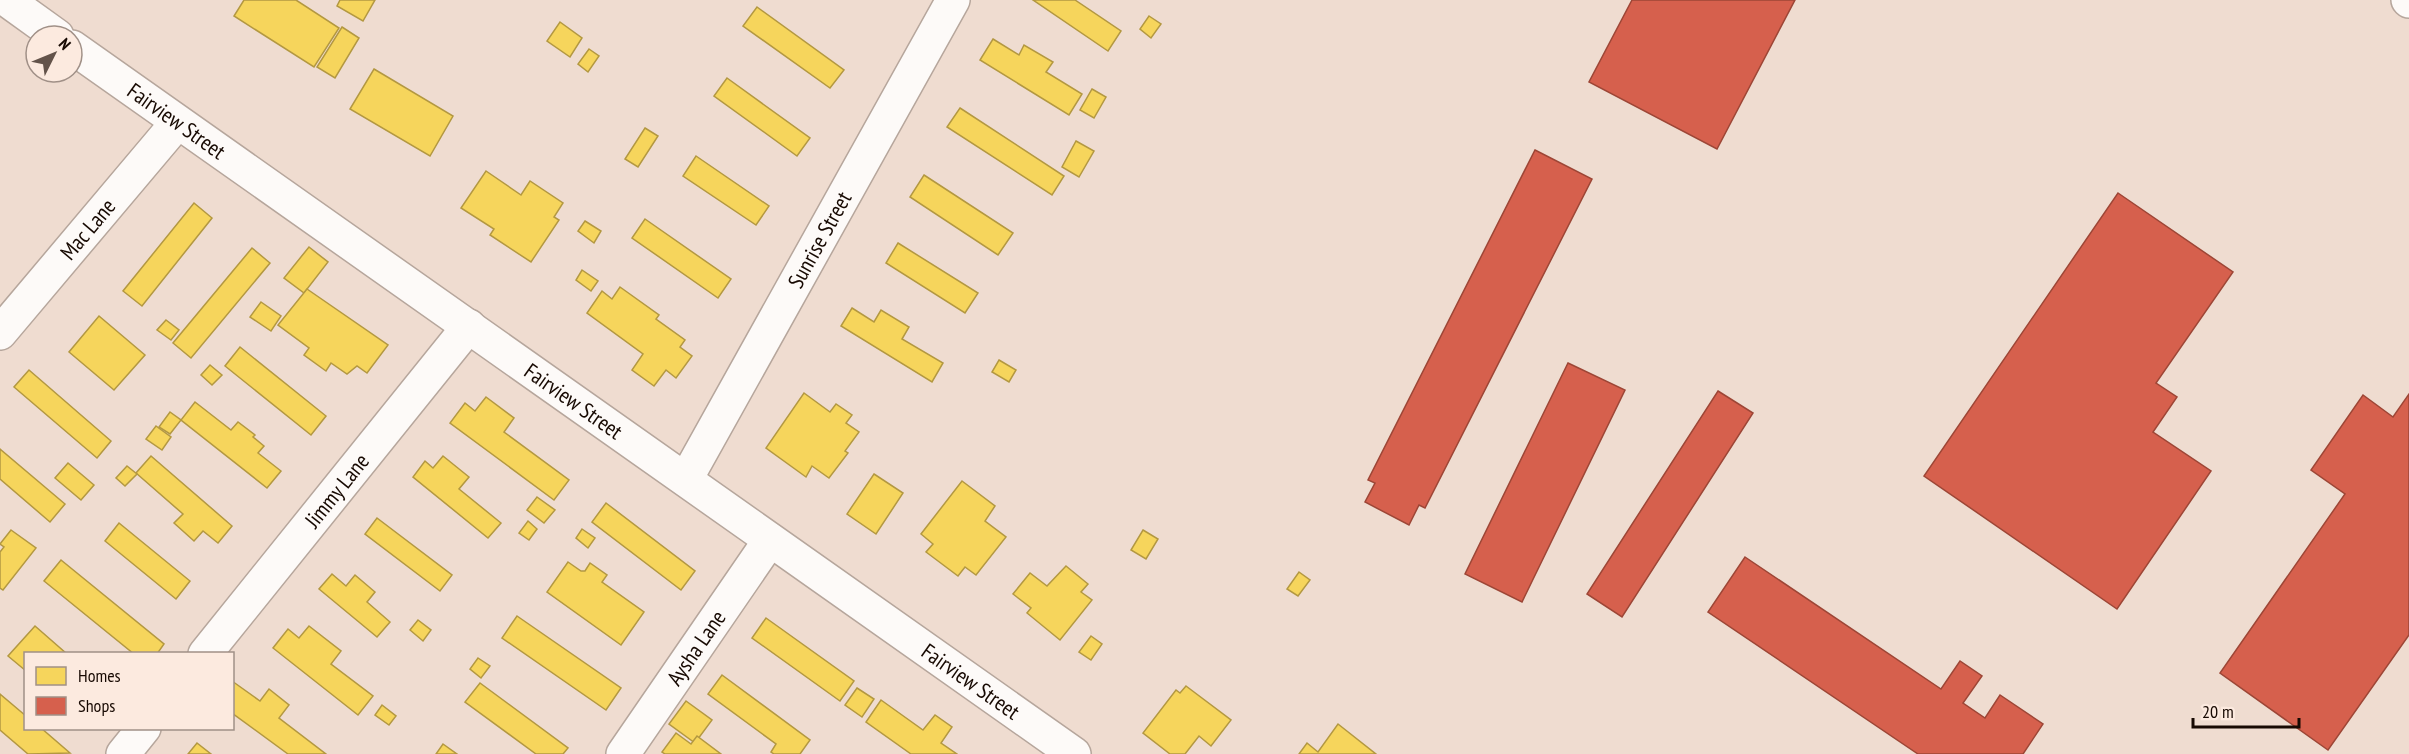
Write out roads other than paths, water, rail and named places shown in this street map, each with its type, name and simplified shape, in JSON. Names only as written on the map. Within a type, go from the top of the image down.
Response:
[{"type":"street","points":[[7,0],[40,24]]},
{"type":"street","name":"Sunrise Street","points":[[686,478],[953,0]]},
{"type":"street","name":"Fairview Street","points":[[84,56],[686,478],[1073,754]]},
{"type":"street","name":"Mac Lane","points":[[0,333],[177,123]]},
{"type":"street","name":"Jimmy Lane","points":[[207,652],[469,326]]},
{"type":"street","name":"Aysha Lane","points":[[623,754],[770,540]]},
{"type":"street","points":[[123,754],[143,730]]}]
